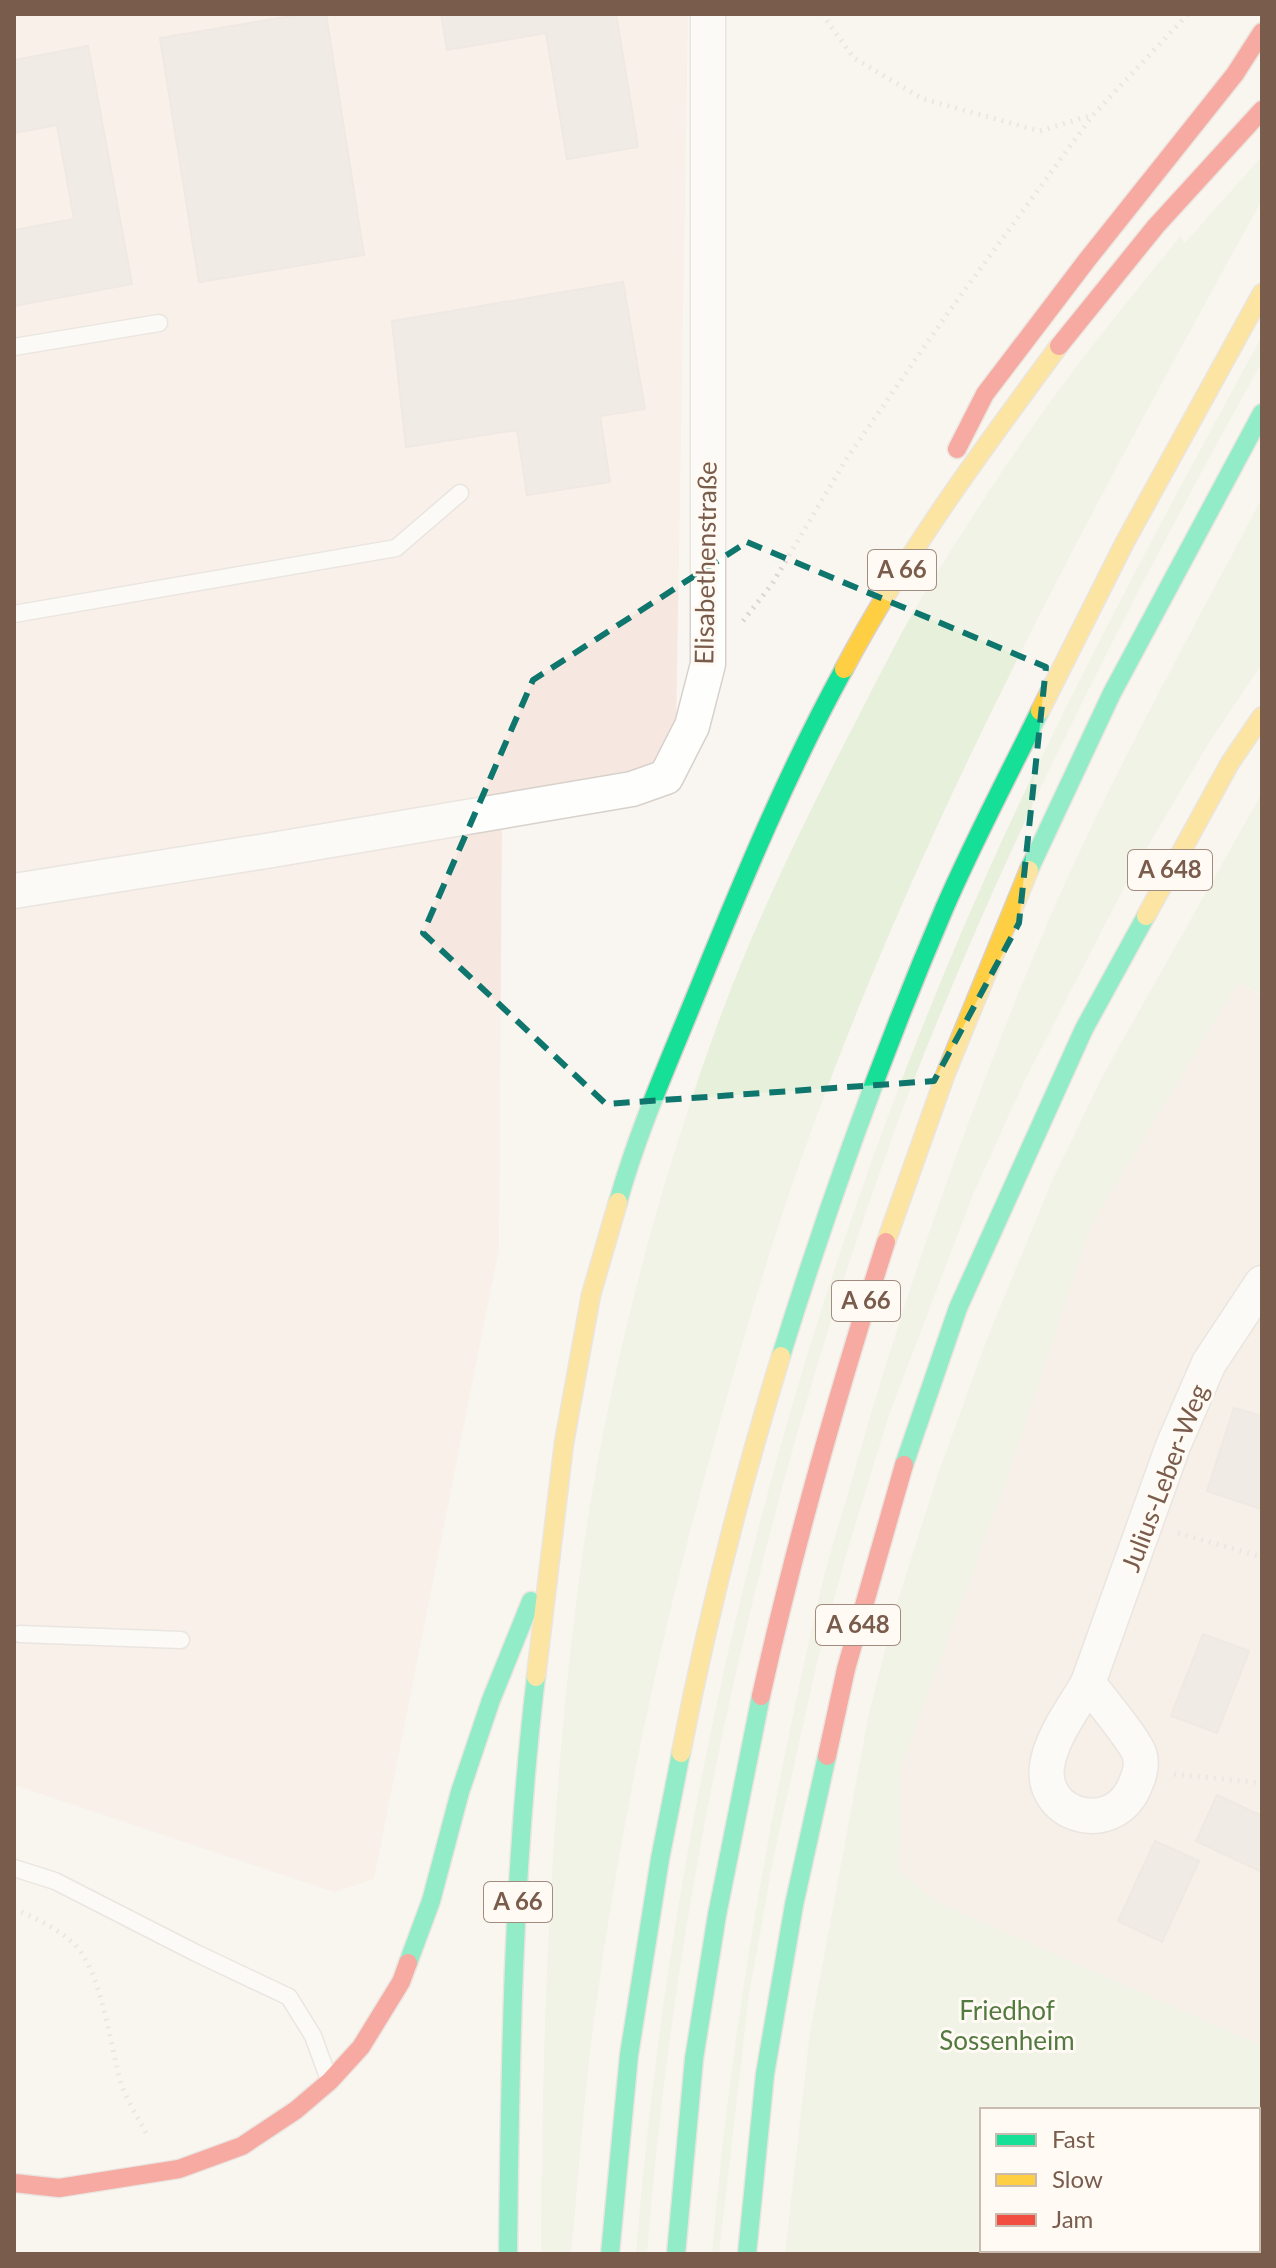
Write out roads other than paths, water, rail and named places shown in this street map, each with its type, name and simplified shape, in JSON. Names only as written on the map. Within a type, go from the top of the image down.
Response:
[{"type":"highway","points":[[876,609],[985,394],[1235,74],[1262,32]]},
{"type":"highway","name":"A 66","points":[[508,2254],[510,2058],[530,1729],[564,1443],[591,1295],[633,1149],[802,746],[876,609],[967,471],[1084,313],[1156,226],[1262,110]]},
{"type":"highway","name":"A 66","points":[[610,2254],[629,2055],[660,1859],[697,1672],[751,1453],[811,1259],[945,907],[1125,542],[1262,293]]},
{"type":"highway","name":"A 66","points":[[676,2254],[693,2064],[727,1861],[765,1671],[817,1461],[873,1278],[948,1065],[1000,936],[1092,733],[1262,413]]},
{"type":"highway","name":"A 648","points":[[747,2254],[765,2074],[794,1905],[846,1669],[897,1485],[958,1308],[1084,1029],[1230,763],[1262,716]]},
{"type":"highway","points":[[14,2180],[59,2188],[179,2169],[242,2146],[296,2110],[330,2081],[361,2047],[401,1982],[431,1901],[460,1792],[491,1700],[552,1551]]},
{"type":"street","name":"Elisabethenstraße","points":[[14,891],[632,789],[666,777],[692,726],[708,664],[708,14]]},
{"type":"street","name":"Julius-Leber-Weg","points":[[1088,1683],[1139,1753],[1141,1770],[1132,1794],[1119,1809],[1103,1817],[1085,1816],[1065,1807],[1053,1795],[1047,1780],[1047,1764],[1060,1732],[1088,1683],[1173,1446],[1209,1363],[1262,1283]]},
{"type":"lane","points":[[14,347],[159,323]]},
{"type":"lane","points":[[14,614],[396,548],[460,493]]},
{"type":"lane","points":[[20,1634],[181,1640]]},
{"type":"lane","points":[[14,1868],[55,1881],[289,1997],[313,2036],[330,2081]]},
{"type":"park label","name":"Friedhof Sossenheim","points":[[1007,2026]]}]
